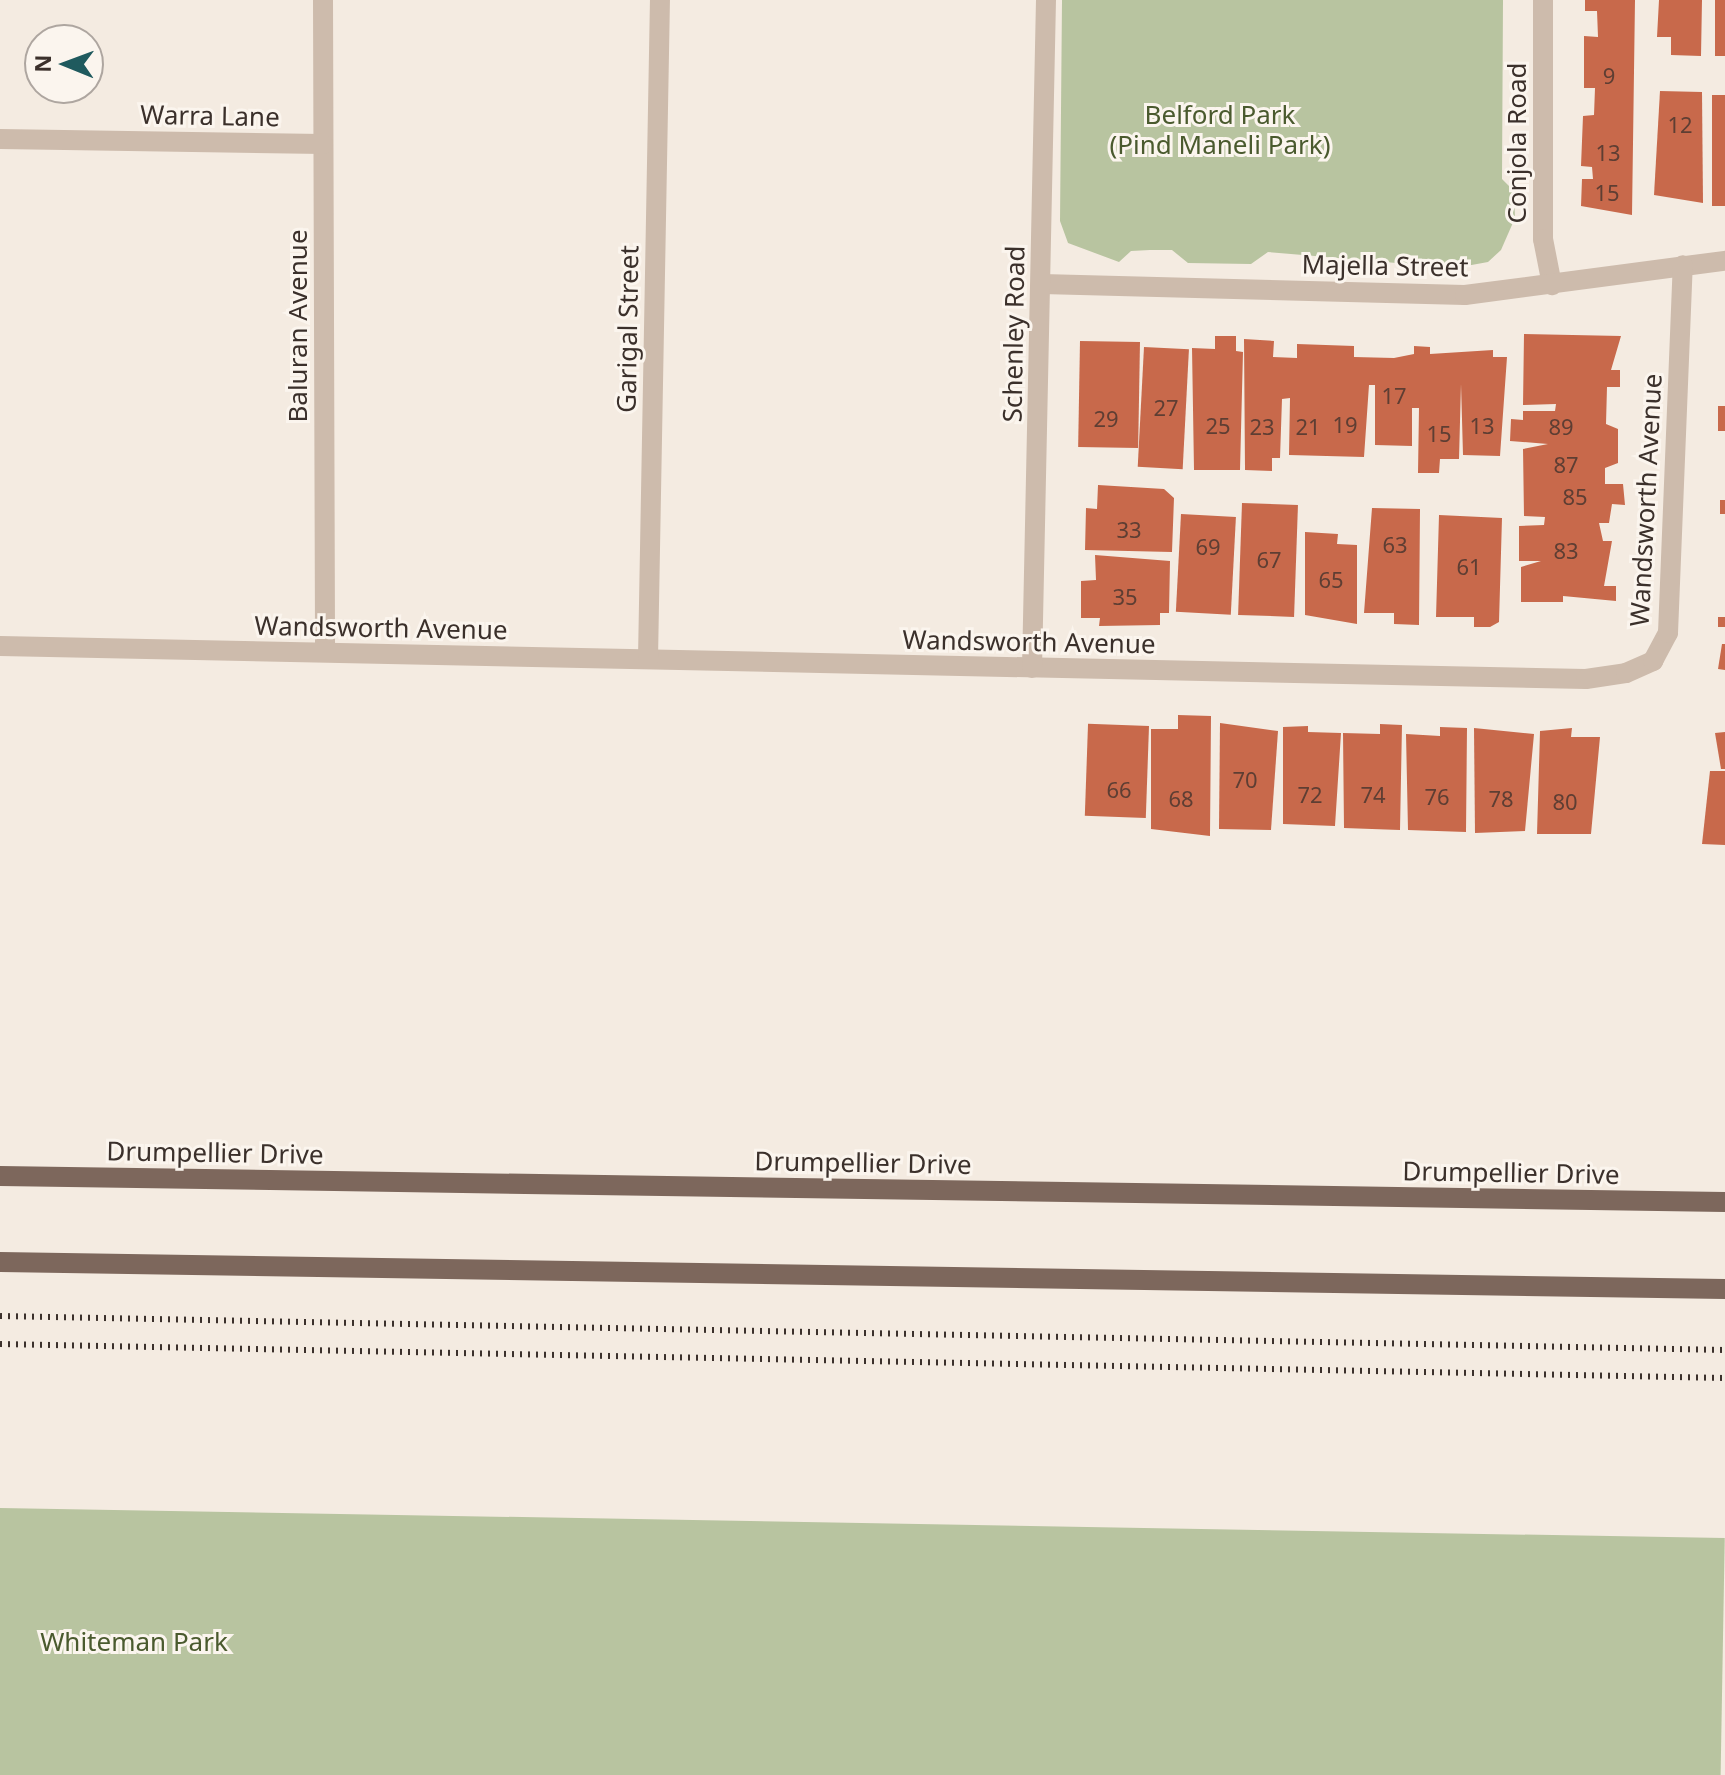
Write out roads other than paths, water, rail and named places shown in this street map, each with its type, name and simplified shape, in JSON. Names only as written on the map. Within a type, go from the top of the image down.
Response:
[{"type":"main road","name":"Drumpellier Drive","points":[[0,1176],[1725,1202]]},
{"type":"main road","points":[[0,1262],[1725,1289]]},
{"type":"street","name":"Baluran Avenue","points":[[323,0],[325,652]]},
{"type":"street","name":"Garigal Street","points":[[648,659],[660,0]]},
{"type":"street","name":"Schenley Road","points":[[1032,668],[1046,0]]},
{"type":"street","name":"Conjola Road","points":[[1543,0],[1543,239],[1552,285]]},
{"type":"street","name":"Warra Lane","points":[[0,139],[323,144]]},
{"type":"street","name":"Majella Street","points":[[1042,284],[1465,295],[1725,261]]},
{"type":"street","name":"Wandsworth Avenue","points":[[0,646],[1586,679],[1653,661],[1668,633],[1683,265]]},
{"type":"railway","points":[[0,1316],[1725,1350]]},
{"type":"railway","points":[[0,1344],[1725,1378]]},
{"type":"park label","name":"Belford Park (Pind Maneli Park)","points":[[1220,130]]},
{"type":"park label","name":"Whiteman Park","points":[[134,1642]]}]
